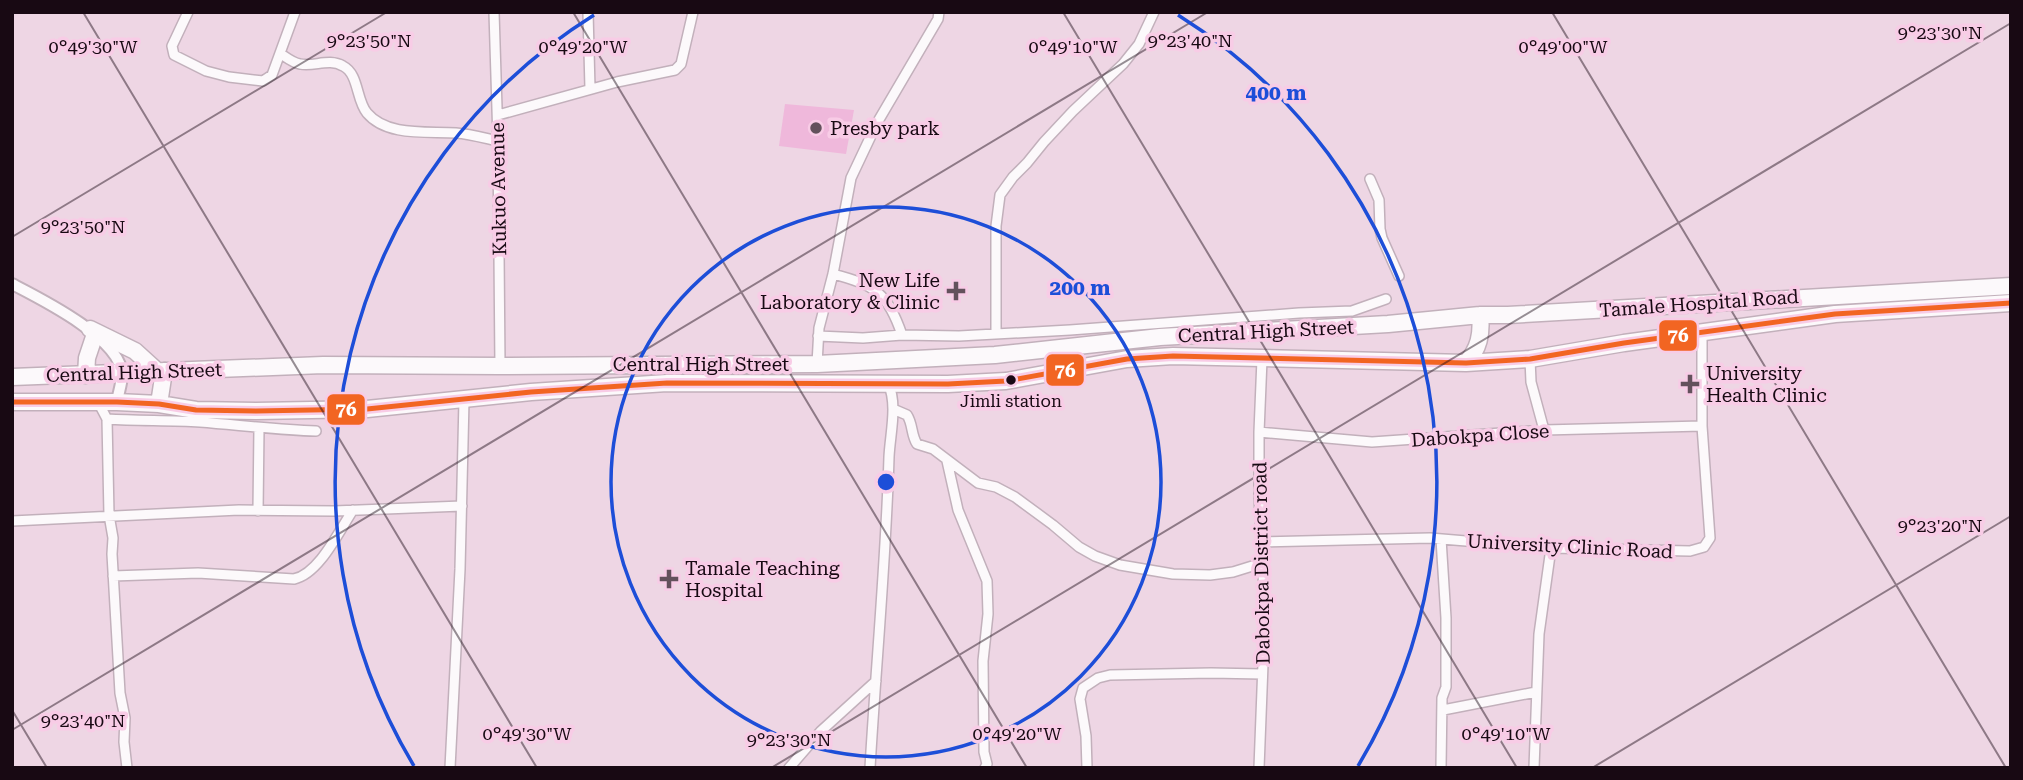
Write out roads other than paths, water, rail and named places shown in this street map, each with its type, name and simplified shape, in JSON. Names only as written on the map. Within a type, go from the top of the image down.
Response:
[{"type":"highway","name":"Tamale Hospital Road","points":[[1388,324],[1479,315],[2011,286]]},
{"type":"highway","name":"Central High Street","points":[[12,402],[117,402],[159,404],[196,410],[367,409],[531,392],[667,383],[948,384],[1017,380],[1127,359],[1173,356],[1466,363],[1530,359],[1702,331],[1835,314],[2011,303]]},
{"type":"highway","points":[[1466,363],[1476,352],[1479,342],[1479,315]]},
{"type":"highway","name":"Central High Street","points":[[12,377],[324,365],[817,364],[1026,352],[1160,337],[1388,324]]},
{"type":"highway","points":[[86,375],[92,331],[135,351],[160,371],[159,404]]},
{"type":"highway","points":[[1017,380],[1026,352]]},
{"type":"street","points":[[188,12],[172,46],[178,59],[229,77],[263,81],[272,75],[295,12]]},
{"type":"street","name":"Kukuo Avenue","points":[[494,12],[498,114],[500,366]]},
{"type":"street","points":[[588,12],[590,89]]},
{"type":"street","points":[[498,114],[675,70],[681,64],[693,12]]},
{"type":"street","points":[[817,364],[818,336],[851,178],[877,123],[938,19],[939,12]]},
{"type":"street","points":[[996,333],[996,226],[1000,195],[1044,142],[1090,94],[1124,64],[1139,44],[1154,12]]},
{"type":"street","points":[[281,54],[300,64],[327,62],[344,66],[354,79],[366,112],[386,127],[459,133],[498,141]]},
{"type":"street","points":[[1370,179],[1379,200],[1382,238],[1399,276]]},
{"type":"street","points":[[833,274],[858,280],[878,292],[889,304],[902,335]]},
{"type":"street","points":[[12,284],[92,331],[113,353],[123,373],[117,402]]},
{"type":"street","points":[[818,336],[863,338],[1039,332],[1352,311],[1386,299]]},
{"type":"street","name":"University Clinic Road","points":[[1260,542],[1441,539],[1550,548],[1690,551],[1704,547],[1710,538],[1702,426],[1702,331]]},
{"type":"street","points":[[959,336],[959,357]]},
{"type":"street","name":"Dabokpa District road","points":[[1259,768],[1265,612],[1260,542],[1259,432],[1262,359]]},
{"type":"street","points":[[1530,359],[1531,382],[1544,430]]},
{"type":"street","points":[[870,768],[894,396],[888,383]]},
{"type":"street","points":[[450,768],[464,400]]},
{"type":"street","points":[[99,402],[107,419],[110,515],[114,538],[113,576],[127,768]]},
{"type":"street","points":[[892,409],[907,415],[917,444],[933,449],[978,483],[996,487],[1015,497],[1079,547],[1095,556],[1120,565],[1173,574],[1210,575],[1262,564]]},
{"type":"street","points":[[107,419],[237,424],[316,431]]},
{"type":"street","name":"Dabokpa Close","points":[[1259,432],[1372,442],[1544,430],[1702,426]]},
{"type":"street","points":[[258,511],[259,428]]},
{"type":"street","points":[[947,461],[958,510],[987,582],[988,614],[983,661],[985,768]]},
{"type":"street","points":[[12,521],[110,515],[462,506]]},
{"type":"street","points":[[113,576],[198,573],[294,579],[303,577],[314,569],[353,510]]},
{"type":"street","points":[[1441,539],[1446,618],[1446,687],[1442,698],[1441,768]]},
{"type":"street","points":[[1534,768],[1539,634],[1550,548]]},
{"type":"street","points":[[1087,768],[1086,736],[1080,699],[1083,688],[1098,678],[1161,673],[1262,674]]},
{"type":"street","points":[[789,768],[830,722],[876,681]]},
{"type":"street","points":[[1443,710],[1536,692]]},
{"type":"place","name":"Presby park","points":[[816,128]]},
{"type":"place","name":"New Life Laboratory & Clinic","points":[[956,291]]},
{"type":"place","name":"Jimli station","points":[[1011,380]]},
{"type":"place","name":"University Health Clinic","points":[[1690,384]]},
{"type":"place","name":"Tamale Teaching Hospital","points":[[669,579]]}]
